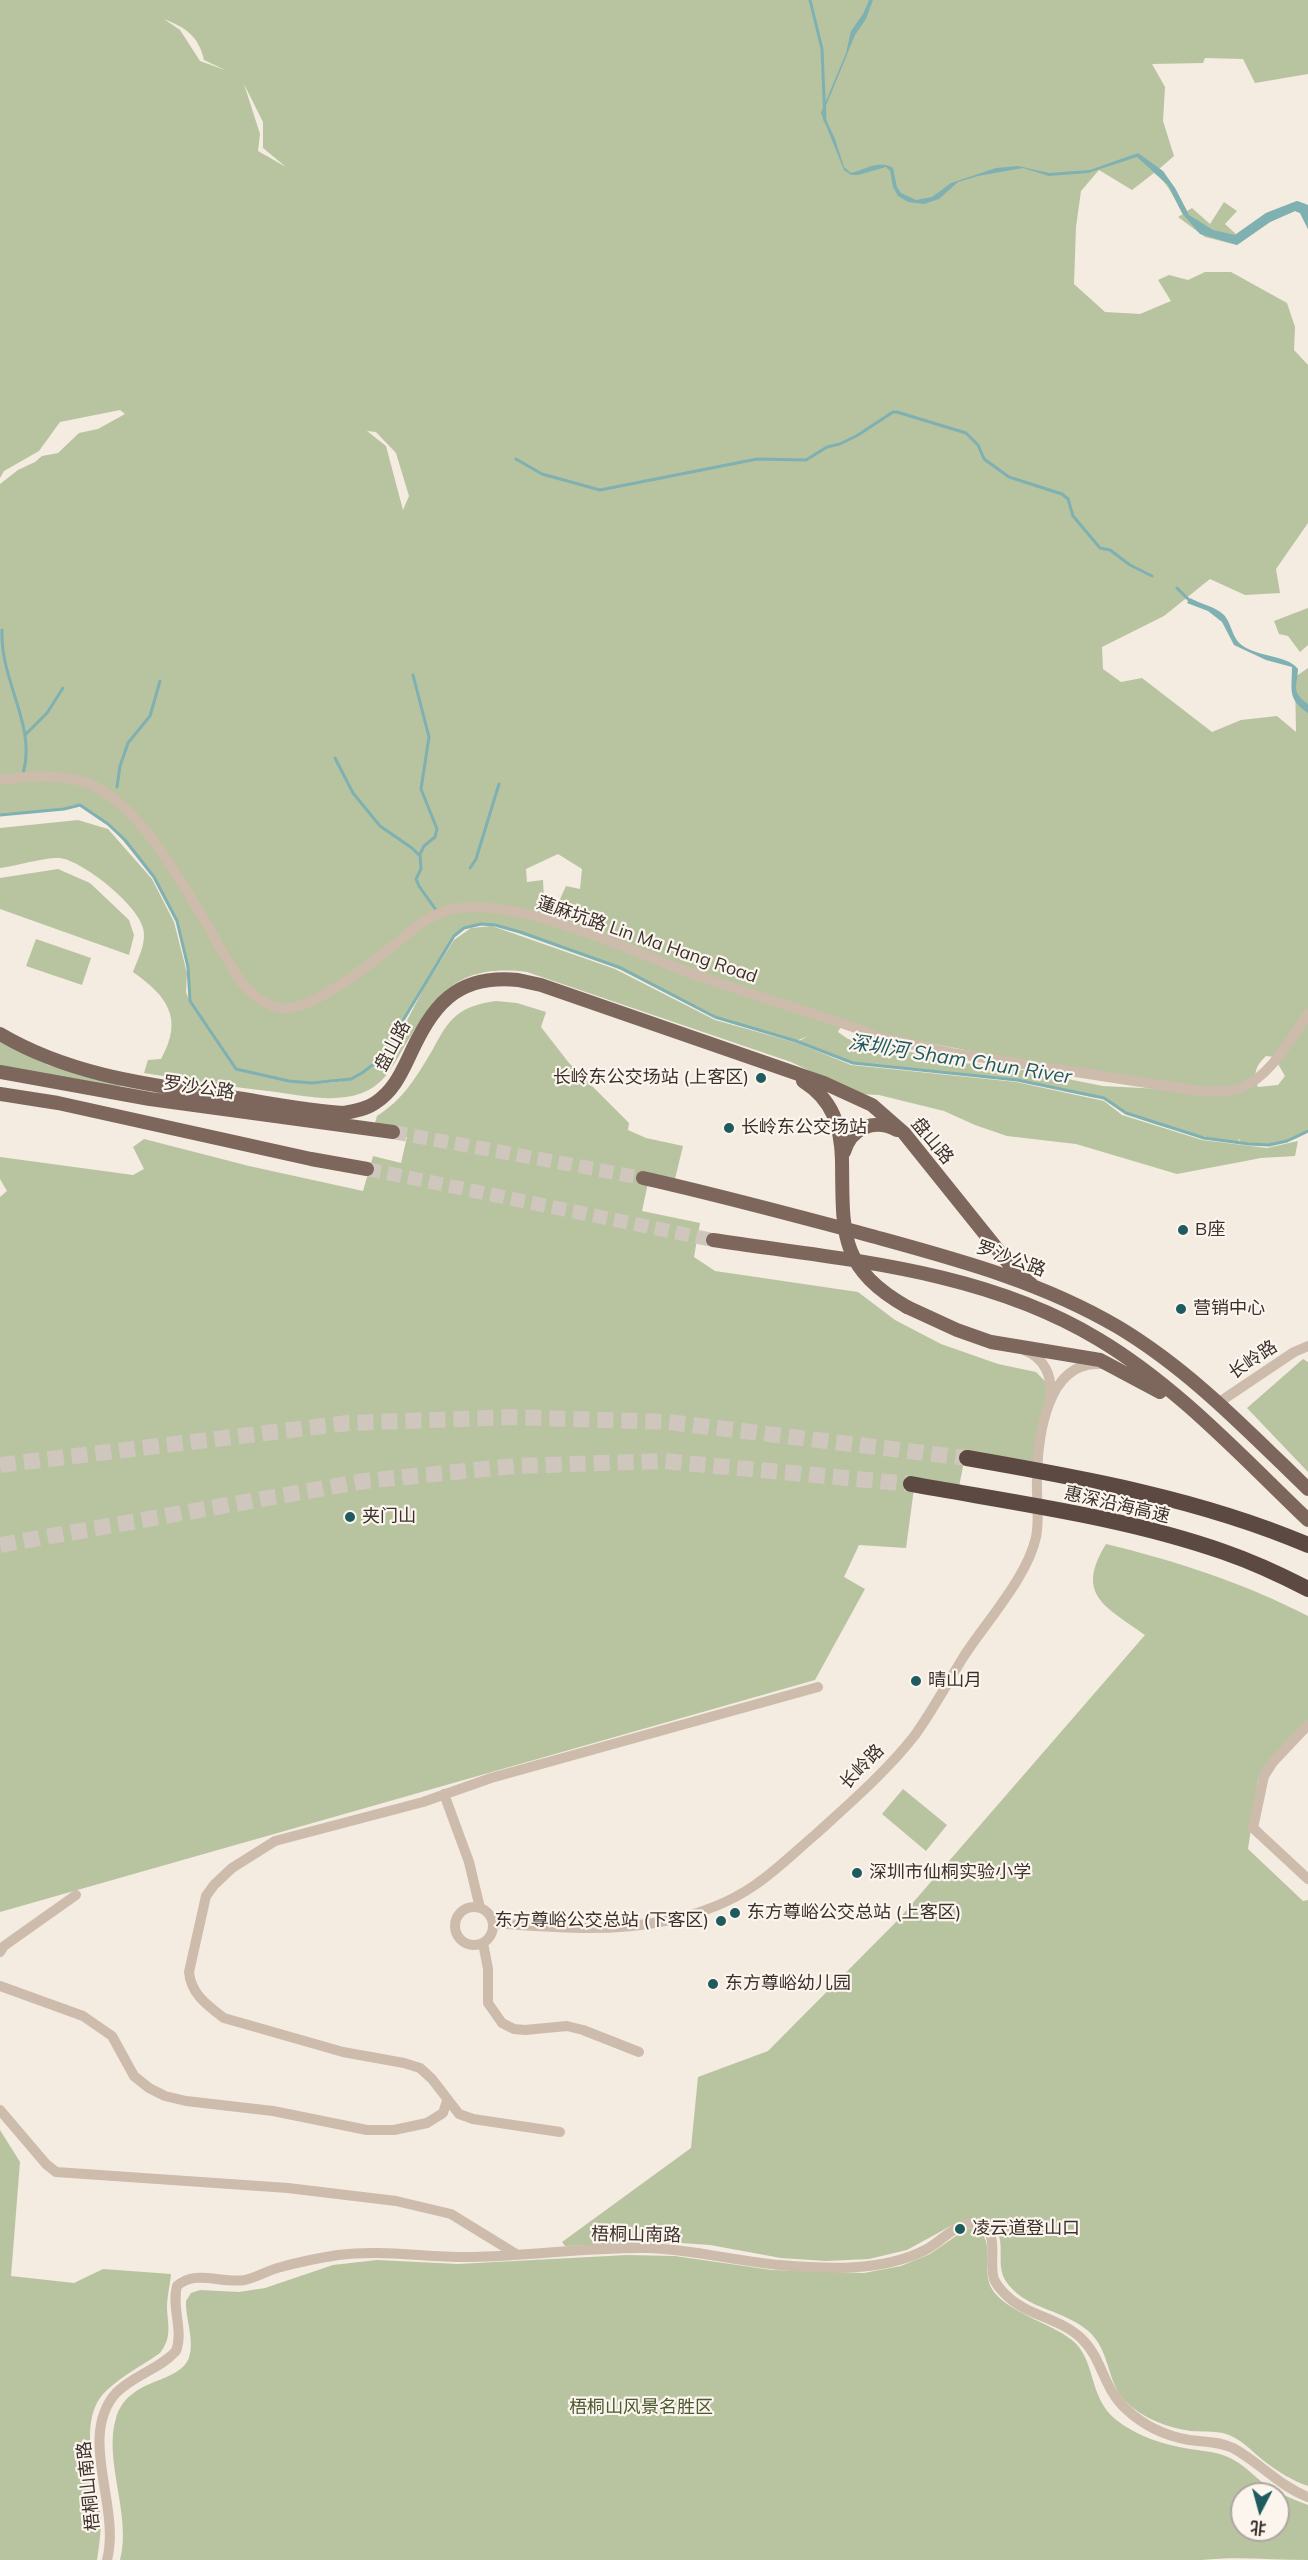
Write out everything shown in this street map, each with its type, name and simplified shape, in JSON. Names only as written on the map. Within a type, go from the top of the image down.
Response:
[{"type":"highway","name":"惠深沿海高速","points":[[967,1458],[1175,1501],[1232,1516],[1308,1545]]},
{"type":"highway","name":"惠深沿海高速","points":[[911,1484],[1081,1515],[1160,1533],[1223,1552],[1308,1589]]},
{"type":"main road","name":"盘山路","points":[[0,1034],[45,1057],[99,1074],[163,1087],[344,1113],[361,1110],[375,1103],[388,1092],[398,1079],[421,1030],[442,1001],[460,988],[478,981],[497,978],[541,985],[772,1064],[859,1098],[884,1114],[904,1133],[1014,1270],[1032,1285]]},
{"type":"main road","name":"盘山路","points":[[772,1064],[806,1083],[827,1101],[838,1121],[842,1160],[843,1220],[851,1255],[868,1279],[892,1298],[908,1307],[974,1337],[1000,1343]]},
{"type":"main road","name":"罗沙公路","points":[[0,1072],[162,1101],[393,1132]]},
{"type":"main road","points":[[0,1094],[58,1103],[311,1159],[367,1169]]},
{"type":"main road","points":[[842,1160],[849,1139],[867,1125],[883,1125],[904,1133]]},
{"type":"main road","name":"罗沙公路","points":[[643,1178],[956,1259],[1065,1299],[1120,1329],[1188,1376],[1308,1488]]},
{"type":"main road","name":"罗沙公路","points":[[713,1240],[923,1273],[996,1291],[1066,1320],[1148,1373],[1197,1415],[1308,1520]]},
{"type":"main road","points":[[1000,1343],[1091,1357],[1118,1368],[1197,1415]]},
{"type":"street","name":"蓮麻坑路 Lin Ma Hang Road","points":[[0,780],[65,778],[87,783],[119,801],[139,821],[242,983],[252,994],[281,1009],[304,1006],[330,992],[424,921],[450,910],[482,908],[508,911],[550,921],[686,972],[878,1037],[1002,1062],[1199,1091],[1231,1090],[1251,1083],[1270,1066],[1308,1014]]},
{"type":"street","name":"长岭路","points":[[1000,1343],[1027,1351],[1040,1361],[1050,1379],[1050,1401]]},
{"type":"street","name":"长岭路","points":[[1218,1403],[1294,1352],[1308,1346]]},
{"type":"street","name":"长岭路","points":[[493,1923],[570,1929],[607,1928],[640,1926],[695,1913],[728,1900],[755,1885],[853,1801],[914,1735],[973,1642],[994,1616],[1029,1556],[1037,1528],[1037,1468],[1042,1429],[1050,1401],[1064,1378],[1077,1368],[1092,1364],[1118,1368]]},
{"type":"street","points":[[560,2132],[473,2119],[459,2114],[432,2079],[420,2068],[404,2062],[343,2052],[224,2018],[197,1994],[190,1984],[189,1972],[207,1896],[214,1885],[226,1874],[275,1841],[818,1687]]},
{"type":"street","points":[[1308,1725],[1273,1762],[1264,1776],[1253,1828],[1308,1879]]},
{"type":"street","points":[[444,1794],[469,1862],[480,1908]]},
{"type":"street","points":[[0,1952],[4,1946],[76,1894]]},
{"type":"street","points":[[480,1908],[491,1916],[493,1923],[491,1936],[477,1945],[463,1942],[455,1925],[460,1913],[466,1909],[480,1908]]},
{"type":"street","points":[[483,1943],[488,1969],[488,2003],[502,2023],[514,2029],[525,2030],[567,2026],[639,2052]]},
{"type":"street","points":[[0,1986],[83,2016],[112,2036],[134,2076],[149,2088],[165,2096],[186,2101],[273,2111],[367,2130],[394,2130],[427,2123],[443,2113],[447,2101]]},
{"type":"street","points":[[0,2110],[46,2164],[56,2172],[288,2188],[396,2201],[451,2214],[516,2254]]},
{"type":"street","name":"梧桐山南路","points":[[107,2560],[110,2543],[110,2515],[99,2452],[104,2415],[115,2394],[176,2350],[179,2339],[174,2296],[177,2286],[192,2277],[242,2281],[277,2267],[366,2252],[451,2257],[644,2248],[679,2250],[757,2263],[793,2266],[864,2266],[897,2260],[925,2250],[963,2225],[980,2224],[991,2236],[992,2269],[994,2279],[1001,2291],[1012,2301],[1072,2331],[1084,2340],[1093,2353],[1109,2389],[1129,2412],[1158,2430],[1174,2436],[1221,2443],[1234,2449],[1272,2477],[1308,2497]]},
{"type":"green space","points":[[0,0],[1308,0],[1308,74],[1255,83],[1243,59],[1205,58],[1203,63],[1152,64],[1165,87],[1163,121],[1174,156],[1159,169],[1175,188],[1187,211],[1192,208],[1210,224],[1224,202],[1237,211],[1225,224],[1236,234],[1266,213],[1297,201],[1308,205],[1308,229],[1300,213],[1295,211],[1270,222],[1237,245],[1205,237],[1178,217],[1183,214],[1174,197],[1164,182],[1154,173],[1132,190],[1099,170],[1081,191],[1076,227],[1074,284],[1105,312],[1140,314],[1171,301],[1158,280],[1169,275],[1188,280],[1205,272],[1231,272],[1287,303],[1295,327],[1294,350],[1308,365],[1308,523],[1276,569],[1280,593],[1245,595],[1210,579],[1164,616],[1102,647],[1103,669],[1121,682],[1142,678],[1212,732],[1241,720],[1277,716],[1296,732],[1295,677],[1308,668],[1308,1131],[1285,1142],[1242,1143],[1238,1138],[1240,1143],[1155,1124],[1128,1114],[1107,1100],[1017,1080],[853,1063],[799,1041],[808,1036],[796,1041],[737,1025],[697,1009],[611,965],[520,932],[491,924],[480,924],[461,930],[452,938],[387,1047],[403,1028],[425,986],[454,940],[471,928],[492,926],[615,969],[715,1020],[797,1043],[851,1065],[1016,1082],[1104,1101],[1122,1115],[1202,1140],[1267,1148],[1298,1141],[1295,1156],[1261,1158],[1177,1174],[1076,1144],[1007,1136],[944,1111],[879,1095],[859,1094],[791,1062],[527,972],[481,973],[463,979],[448,989],[424,1016],[385,1077],[369,1090],[352,1096],[308,1097],[144,1073],[148,1060],[161,1059],[168,1044],[171,1020],[163,999],[133,972],[144,939],[139,919],[108,885],[70,861],[54,858],[0,868],[0,828],[78,820],[108,829],[152,879],[174,922],[187,973],[186,992],[189,1000],[188,973],[177,921],[150,872],[113,829],[84,807],[73,805],[64,809],[0,815],[0,484],[42,456],[58,453],[79,433],[98,429],[125,414],[120,410],[60,422],[39,451],[4,471],[0,478]],"holes":[[[164,19],[191,34],[199,45],[204,60],[225,70],[200,61],[180,30]],[[244,84],[263,122],[263,148],[286,167],[258,151],[260,134]],[[367,431],[376,432],[396,453],[409,496],[403,510],[386,446]],[[558,854],[582,869],[580,889],[566,886],[550,921],[545,919],[543,880],[527,882],[526,869]],[[841,1026],[986,1054],[1201,1088],[1199,1091],[1103,1086],[1012,1068],[964,1063],[848,1039],[838,1032]],[[1266,1056],[1274,1057],[1285,1076],[1278,1085],[1258,1087],[1256,1070]],[[228,1058],[236,1069],[288,1081],[236,1070]]]},
{"type":"green space","points":[[1308,608],[1308,645],[1300,652],[1288,636],[1279,634],[1274,621]]},
{"type":"green space","points":[[58,869],[90,883],[129,920],[134,935],[129,955],[0,909],[0,878]]},
{"type":"green space","points":[[36,939],[91,958],[82,985],[26,966]]},
{"type":"green space","points":[[496,1001],[517,1003],[546,1012],[541,1027],[569,1063],[629,1123],[628,1130],[646,1138],[683,1146],[673,1187],[648,1183],[642,1211],[700,1223],[694,1257],[715,1271],[858,1292],[895,1320],[941,1344],[998,1364],[1036,1372],[1047,1383],[1048,1396],[1035,1465],[966,1451],[959,1487],[915,1481],[906,1548],[859,1545],[844,1577],[865,1589],[815,1680],[0,1912],[0,1197],[7,1191],[0,1179],[0,1157],[133,1175],[144,1169],[133,1147],[144,1139],[249,1166],[363,1191],[373,1156],[401,1163],[407,1137],[373,1130],[377,1116],[395,1102],[409,1086],[453,1019],[470,1007]]},
{"type":"green space","points":[[0,1042],[48,1065],[120,1084],[119,1089],[0,1067]]},
{"type":"green space","points":[[1303,1359],[1308,1362],[1308,1472],[1247,1408]]},
{"type":"green space","points":[[1106,1544],[1209,1574],[1259,1593],[1308,1616],[1308,1729],[1258,1779],[1248,1849],[1303,1901],[1308,1900],[1308,2486],[1280,2472],[1229,2435],[1173,2427],[1147,2417],[1132,2407],[1118,2392],[1099,2344],[1092,2335],[1073,2321],[1021,2297],[1005,2280],[1001,2265],[1000,2240],[991,2224],[973,2219],[958,2222],[907,2250],[869,2259],[826,2261],[781,2258],[710,2245],[681,2243],[565,2246],[562,2242],[691,2148],[698,2077],[768,2051],[897,1921],[1145,1635],[1108,1608],[1094,1588],[1093,1576]]},
{"type":"green space","points":[[903,1789],[947,1825],[926,1851],[882,1814]]},
{"type":"green space","points":[[0,2130],[20,2162],[11,2276],[74,2283],[103,2269],[171,2274],[167,2304],[168,2332],[164,2347],[160,2353],[107,2390],[97,2403],[92,2417],[91,2452],[101,2519],[97,2560],[0,2560]]},
{"type":"green space","name":"梧桐山风景名胜区","points":[[974,2228],[981,2233],[987,2247],[987,2273],[992,2289],[1007,2304],[1063,2334],[1080,2348],[1100,2400],[1115,2419],[1141,2435],[1160,2442],[1230,2458],[1262,2482],[1230,2482],[1230,2542],[1290,2542],[1290,2498],[1308,2505],[1308,2560],[1241,2558],[1202,2560],[120,2560],[123,2525],[113,2452],[116,2418],[122,2405],[131,2395],[173,2374],[188,2360],[191,2338],[186,2301],[191,2293],[200,2290],[239,2292],[265,2288],[333,2265],[377,2260],[458,2264],[627,2255],[675,2256],[772,2270],[864,2273],[901,2266],[930,2254],[966,2229]]},
{"type":"water","points":[[869,0],[873,0],[866,19],[855,35],[823,113],[844,167],[851,173],[877,165],[893,168],[897,187],[901,193],[916,200],[932,197],[951,183],[996,168],[1018,166],[1049,173],[1090,170],[1138,153],[1163,171],[1189,215],[1213,230],[1235,235],[1266,213],[1297,201],[1308,205],[1308,229],[1300,213],[1295,211],[1270,222],[1237,245],[1200,234],[1182,213],[1168,185],[1137,157],[1088,173],[1049,176],[1023,168],[978,176],[958,182],[939,199],[924,204],[908,202],[898,196],[893,187],[890,171],[886,167],[851,175],[844,170],[821,113],[846,53],[851,31],[863,14]]},
{"type":"water","points":[[1190,598],[1224,615],[1239,643],[1243,646],[1293,664],[1298,669],[1296,689],[1299,696],[1308,704],[1308,713],[1297,703],[1292,693],[1292,667],[1266,660],[1234,645],[1222,622],[1208,611],[1187,603]]},
{"type":"waterway","points":[[810,0],[822,49],[825,121]]},
{"type":"waterway","points":[[516,459],[542,474],[600,490],[757,459],[806,460],[827,447],[840,444],[858,435],[893,412],[897,412],[966,433],[978,445],[984,459],[1009,477],[1062,494],[1068,499],[1073,516],[1100,548],[1110,550],[1130,565],[1152,576]]},
{"type":"waterway","points":[[1177,588],[1190,601]]},
{"type":"waterway","points":[[2,630],[6,668],[25,738],[26,756],[23,774]]},
{"type":"waterway","points":[[413,675],[429,737],[421,789],[437,829],[435,837],[424,846],[420,854],[421,869],[416,879],[436,910]]},
{"type":"waterway","points":[[117,787],[120,766],[128,743],[150,716],[160,681]]},
{"type":"waterway","points":[[26,734],[47,713],[63,688]]},
{"type":"waterway","points":[[335,758],[353,793],[380,826],[420,856]]},
{"type":"waterway","points":[[470,868],[476,859],[499,784]]},
{"type":"waterway","name":"深圳河 Sham Chun River","points":[[0,815],[64,809],[80,805],[108,824],[125,840],[154,877],[177,921],[188,967],[190,1001],[236,1069],[289,1081],[312,1083],[351,1079],[362,1073],[379,1060],[454,936],[464,928],[481,924],[495,925],[520,932],[621,968],[715,1017],[796,1041],[853,1063],[1017,1080],[1104,1098],[1126,1113],[1204,1138],[1269,1145],[1287,1141],[1308,1131]]},
{"type":"tunnel","points":[[393,1132],[643,1178]]},
{"type":"tunnel","points":[[367,1169],[713,1240]]},
{"type":"tunnel","points":[[0,1465],[348,1423],[513,1417],[668,1422],[967,1458]]},
{"type":"tunnel","points":[[0,1545],[365,1481],[515,1466],[663,1461],[911,1484]]},
{"type":"place","name":"长岭东公交场站 (上客区)","points":[[761,1078]]},
{"type":"place","name":"长岭东公交场站","points":[[729,1128]]},
{"type":"place","name":"B座","points":[[1183,1230]]},
{"type":"place","name":"营销中心","points":[[1181,1309]]},
{"type":"place","name":"夹门山","points":[[350,1517]]},
{"type":"place","name":"晴山月","points":[[916,1681]]},
{"type":"place","name":"深圳市仙桐实验小学","points":[[857,1873]]},
{"type":"place","name":"东方尊峪公交总站 (上客区)","points":[[735,1913]]},
{"type":"place","name":"东方尊峪公交总站 (下客区)","points":[[721,1921]]},
{"type":"place","name":"东方尊峪幼儿园","points":[[713,1984]]},
{"type":"place","name":"凌云道登山口","points":[[960,2229]]}]
